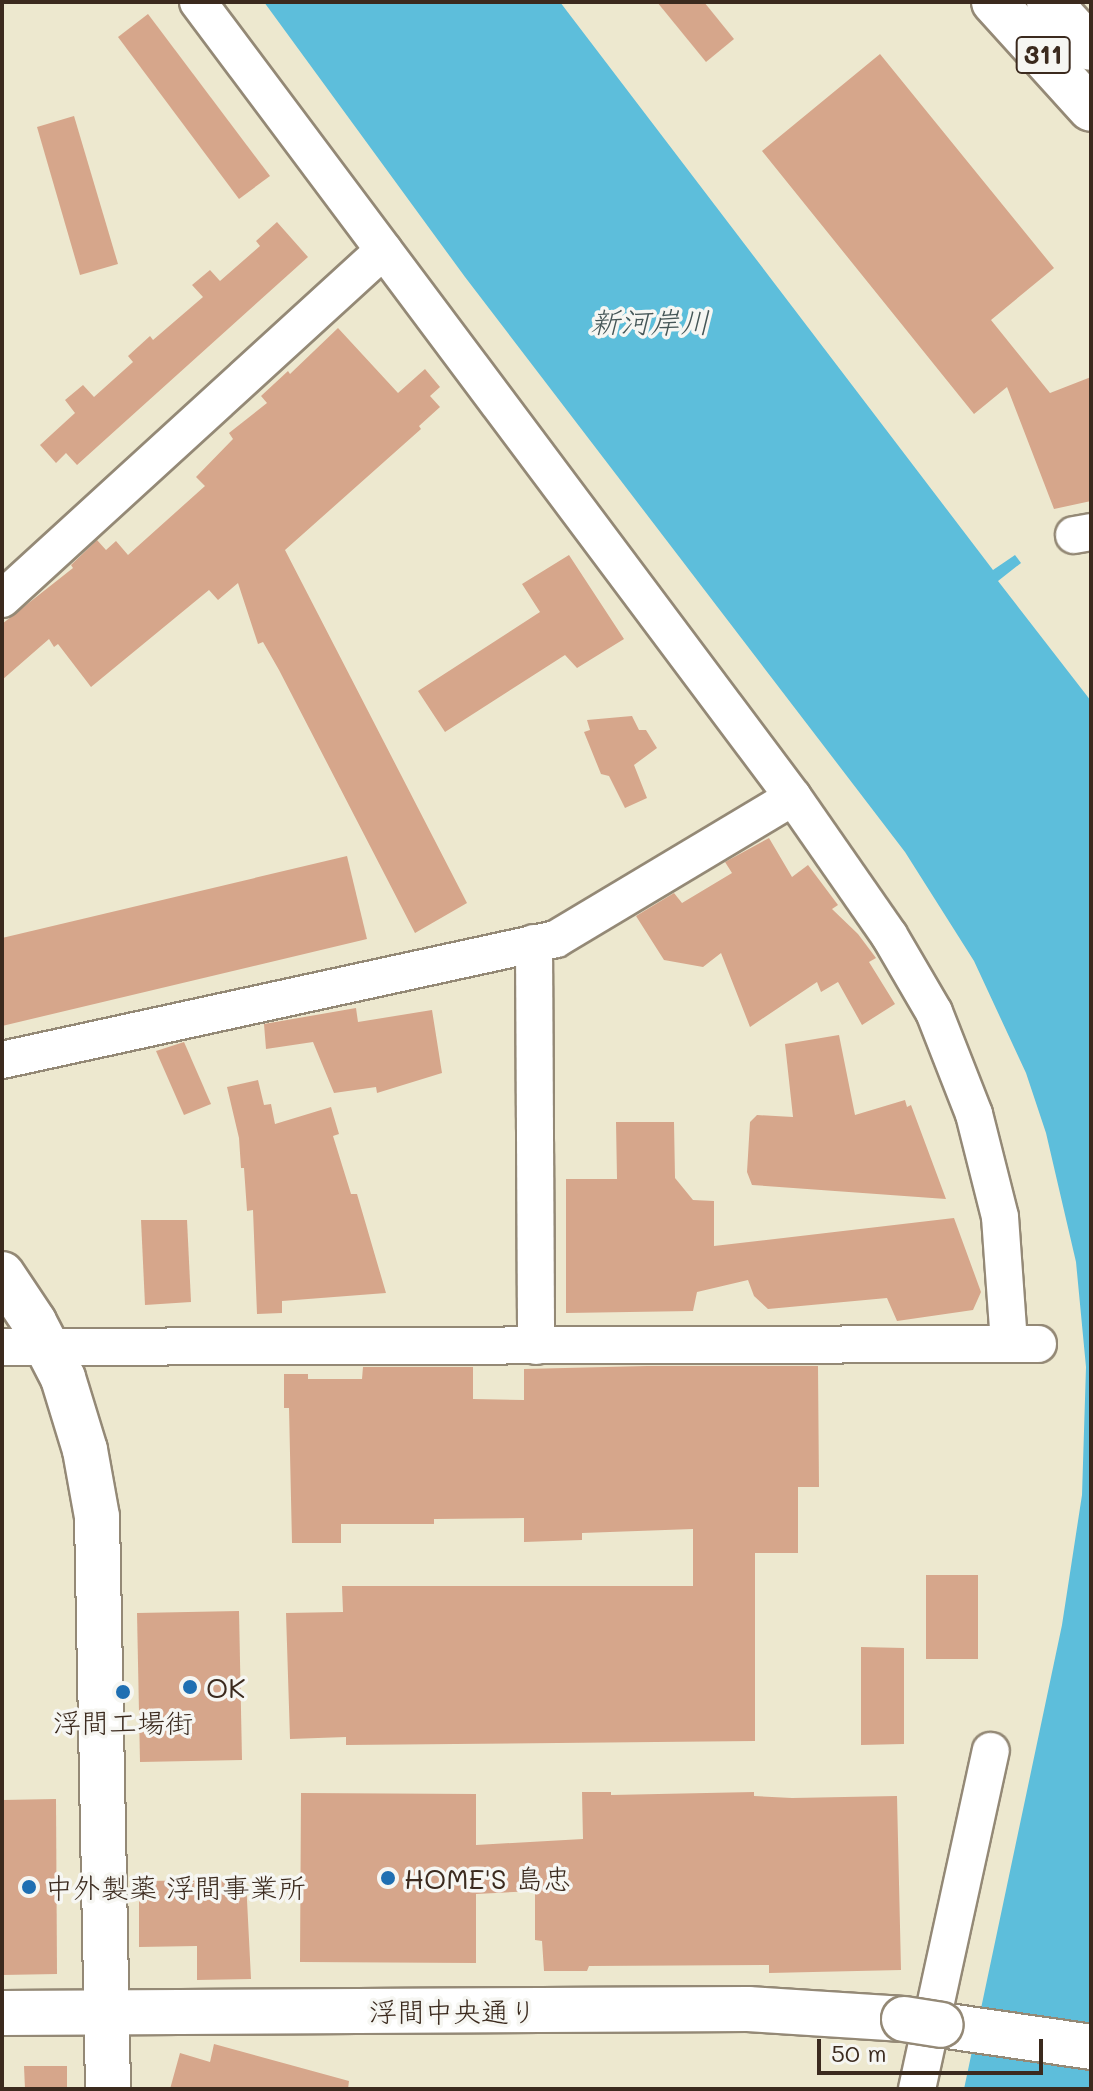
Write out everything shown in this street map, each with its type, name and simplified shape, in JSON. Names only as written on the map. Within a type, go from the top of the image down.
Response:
[{"type":"street","points":[[2,1347],[1023,1344],[1000,1217],[974,1114],[934,1012],[889,935],[793,797],[198,2]]},
{"type":"street","name":"311","points":[[994,2],[1091,109]]},
{"type":"street","name":"311","points":[[1049,2],[1091,48]]},
{"type":"street","points":[[2,599],[384,250]]},
{"type":"street","points":[[2,1060],[556,939],[793,797]]},
{"type":"street","points":[[534,943],[536,1346]]},
{"type":"street","points":[[2,1274],[48,1347],[76,1418],[97,1517],[108,2089]]},
{"type":"street","points":[[917,2089],[991,1751]]},
{"type":"street","name":"浮間中央通り","points":[[2,2013],[748,2009],[904,2019],[1091,2047]]},
{"type":"water","name":"新河岸川","points":[[264,2],[560,2],[993,570],[1015,555],[1021,563],[998,581],[1091,701],[1091,2089],[964,2089],[1062,1625],[1082,1495],[1086,1367],[1076,1262],[1046,1133],[1026,1073],[974,961],[905,852],[465,277]]},
{"type":"building","points":[[657,2],[704,2],[734,39],[706,62]]},
{"type":"building","points":[[148,14],[270,176],[239,199],[118,37]]},
{"type":"building","points":[[880,54],[1054,268],[991,320],[1050,393],[1091,377],[1091,501],[1054,509],[1007,387],[974,414],[762,151]]},
{"type":"building","points":[[74,116],[118,264],[80,275],[37,127]]},
{"type":"building","points":[[277,222],[308,257],[77,465],[66,453],[56,463],[40,445],[75,413],[65,400],[83,385],[94,397],[133,362],[128,356],[150,336],[153,340],[203,297],[192,285],[210,270],[220,281],[260,246],[256,241]]},
{"type":"building","points":[[338,328],[398,393],[425,369],[440,387],[430,396],[440,407],[419,426],[421,429],[285,550],[467,903],[415,933],[279,670],[263,642],[258,644],[238,583],[218,600],[209,590],[91,687],[58,644],[54,647],[49,639],[2,680],[2,624],[73,568],[71,565],[97,540],[106,550],[116,541],[128,555],[205,486],[196,477],[233,439],[229,433],[267,403],[261,396],[288,371],[290,374]]},
{"type":"building","points":[[569,555],[624,639],[577,668],[565,655],[445,732],[418,691],[540,612],[522,584]]},
{"type":"building","points":[[632,716],[639,730],[646,730],[657,748],[634,765],[647,798],[625,808],[609,776],[601,774],[584,732],[590,730],[587,720]]},
{"type":"building","points":[[769,838],[792,877],[808,865],[838,905],[832,909],[858,934],[876,958],[869,962],[895,1004],[862,1025],[838,982],[821,992],[817,982],[750,1027],[721,953],[703,967],[664,960],[636,916],[674,893],[682,903],[732,873],[725,862]]},
{"type":"building","points":[[347,856],[367,939],[2,1026],[2,938]]},
{"type":"building","points":[[356,1008],[358,1022],[432,1010],[442,1073],[377,1093],[376,1087],[334,1093],[313,1042],[266,1049],[264,1024]]},
{"type":"building","points":[[839,1035],[855,1115],[905,1100],[907,1107],[911,1105],[946,1199],[752,1185],[747,1172],[750,1122],[757,1115],[793,1117],[785,1044]]},
{"type":"building","points":[[184,1042],[211,1104],[184,1115],[156,1051]]},
{"type":"building","points":[[258,1080],[264,1105],[271,1104],[275,1124],[331,1107],[339,1134],[333,1136],[351,1194],[357,1194],[386,1293],[282,1301],[282,1313],[257,1314],[253,1210],[247,1211],[244,1168],[241,1168],[239,1138],[227,1087]]},
{"type":"building","points":[[616,1122],[674,1122],[675,1178],[693,1200],[714,1201],[714,1246],[954,1218],[981,1292],[973,1310],[897,1321],[887,1298],[768,1309],[754,1296],[748,1280],[697,1292],[693,1311],[566,1313],[566,1179],[617,1179]]},
{"type":"building","points":[[141,1220],[187,1220],[191,1302],[145,1305]]},
{"type":"building","points":[[818,1366],[819,1487],[798,1487],[798,1553],[755,1553],[755,1741],[346,1745],[346,1737],[290,1739],[286,1613],[343,1612],[342,1586],[693,1586],[693,1529],[582,1533],[582,1540],[524,1542],[524,1518],[434,1519],[434,1524],[341,1524],[341,1543],[292,1543],[289,1408],[284,1408],[284,1374],[308,1374],[308,1379],[362,1379],[363,1367],[473,1367],[473,1399],[524,1400],[524,1369]]},
{"type":"building","points":[[926,1575],[978,1575],[978,1659],[926,1659]]},
{"type":"building","name":"OK","points":[[239,1611],[242,1760],[140,1762],[137,1613]]},
{"type":"building","points":[[861,1647],[904,1648],[904,1744],[861,1745]]},
{"type":"building","points":[[582,1792],[611,1792],[611,1795],[754,1792],[754,1796],[792,1798],[897,1796],[901,1970],[769,1973],[769,1965],[589,1966],[587,1971],[544,1971],[542,1941],[535,1940],[535,1891],[476,1894],[476,1963],[300,1962],[301,1793],[476,1794],[476,1845],[583,1839]]},
{"type":"building","name":"中外製薬 浮間事業所","points":[[56,1799],[57,1974],[2,1975],[2,1800]]},
{"type":"building","points":[[246,1880],[251,1979],[197,1980],[197,1946],[139,1947],[139,1881]]},
{"type":"building","points":[[214,2044],[349,2081],[348,2089],[170,2089],[180,2053],[210,2062]]},
{"type":"building","points":[[24,2066],[67,2066],[67,2089],[25,2089]]},
{"type":"place","name":"OK","points":[[190,1687]]},
{"type":"place","name":"浮間工場街","points":[[123,1692]]},
{"type":"place","name":"HOME'S 島忠","points":[[388,1878]]},
{"type":"place","name":"中外製薬 浮間事業所","points":[[29,1887]]}]
